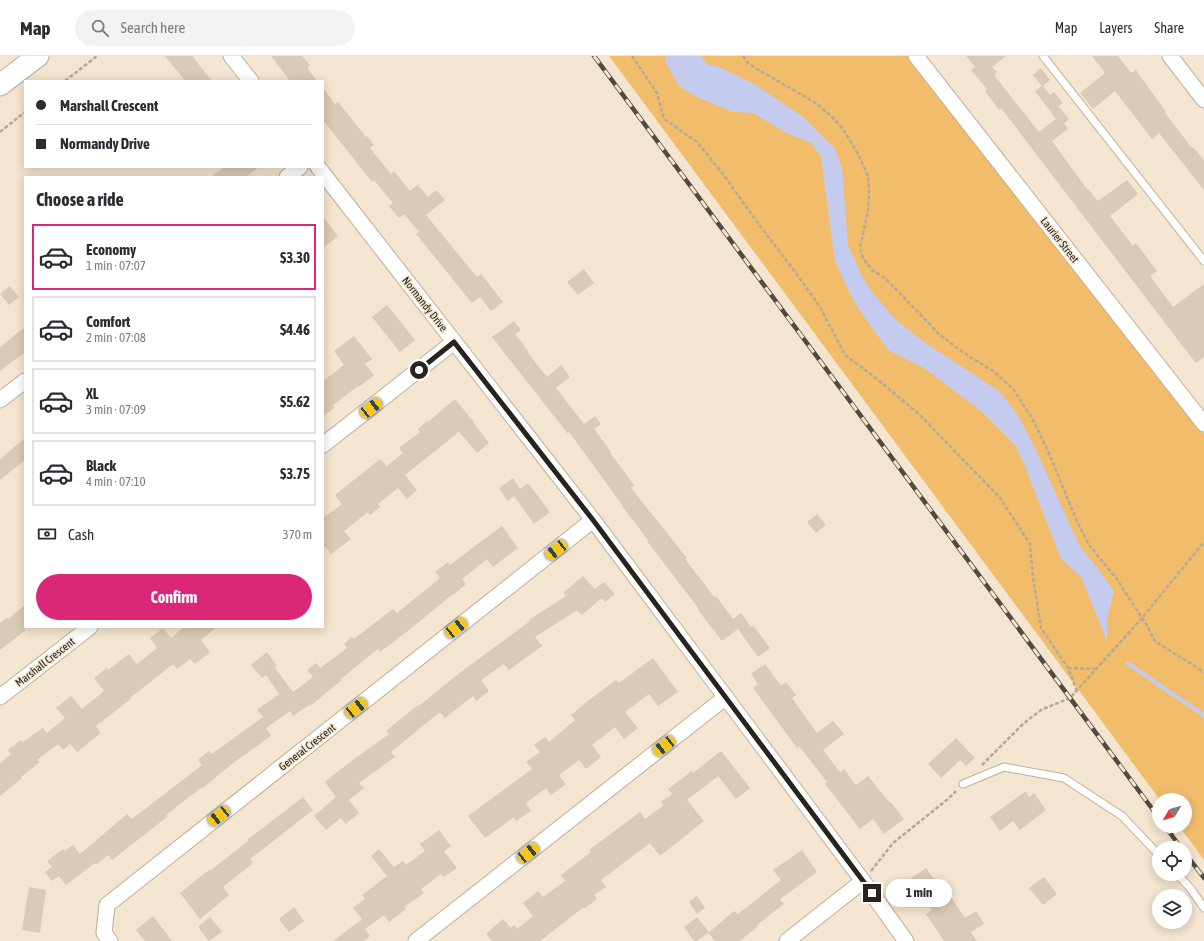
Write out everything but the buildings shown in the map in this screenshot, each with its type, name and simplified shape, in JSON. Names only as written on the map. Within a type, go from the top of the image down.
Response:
[{"type":"main road","points":[[0,85],[38,56]]},
{"type":"street","points":[[231,56],[250,80]]},
{"type":"street","name":"Laurier Street","points":[[916,56],[1204,424]]},
{"type":"street","points":[[1170,56],[1204,100]]},
{"type":"street","points":[[288,176],[299,168]]},
{"type":"street","name":"Normandy Drive","points":[[319,168],[593,520],[863,881],[906,941]]},
{"type":"street","points":[[324,444],[454,342]]},
{"type":"street","points":[[0,400],[24,382]]},
{"type":"street","name":"General Crescent","points":[[110,941],[104,933],[107,905],[593,520]]},
{"type":"street","name":"Marshall Crescent","points":[[0,697],[89,628]]},
{"type":"street","points":[[416,941],[726,697]]},
{"type":"street","points":[[787,941],[863,881]]},
{"type":"lane","points":[[1043,56],[1204,261]]},
{"type":"lane","points":[[963,784],[1004,767],[1064,778],[1122,816],[1152,848]]},
{"type":"lane","points":[[1184,881],[1204,908]]},
{"type":"path","points":[[66,80],[97,56]]},
{"type":"path","points":[[632,56],[657,93],[664,119],[697,142],[723,174],[820,307],[845,355],[877,379],[920,415],[1000,498],[1030,544],[1033,577],[1041,628],[1068,668],[1076,691]]},
{"type":"path","points":[[743,56],[748,63],[757,69],[816,103],[843,129],[858,154],[868,176],[868,211],[860,248],[863,258],[872,270],[885,278],[940,335],[964,353],[993,371],[1013,389],[1032,418],[1048,451],[1076,519],[1089,545],[1116,578],[1156,642],[1204,672]]},
{"type":"path","points":[[0,132],[24,113]]},
{"type":"path","points":[[863,881],[893,843],[948,799],[1022,724],[1041,710],[1070,698],[1142,618],[1204,542]]},
{"type":"path","points":[[1068,668],[1097,668]]},
{"type":"shaded area","points":[[609,56],[908,56],[1204,434],[1204,860],[1192,844],[1192,841],[1190,841],[1184,833],[1192,833],[1192,793],[1155,793]]},
{"type":"water","points":[[666,56],[700,56],[710,66],[715,65],[754,84],[802,116],[835,149],[842,168],[848,245],[861,274],[872,292],[896,320],[924,342],[999,391],[1017,414],[1034,446],[1080,547],[1100,571],[1114,592],[1107,618],[1107,641],[1081,577],[1061,559],[1026,469],[1015,445],[982,412],[924,368],[888,350],[855,304],[835,262],[821,157],[811,143],[786,133],[753,113],[732,112],[697,97],[679,86],[665,61]]},
{"type":"waterway","points":[[1127,663],[1202,714],[1204,717]]},
{"type":"railway","points":[[594,56],[1152,809]]},
{"type":"railway","points":[[1170,833],[1176,841]]},
{"type":"railway","points":[[1192,862],[1204,878]]},
{"type":"route","points":[[419,370],[454,342],[593,520],[872,893]]}]
